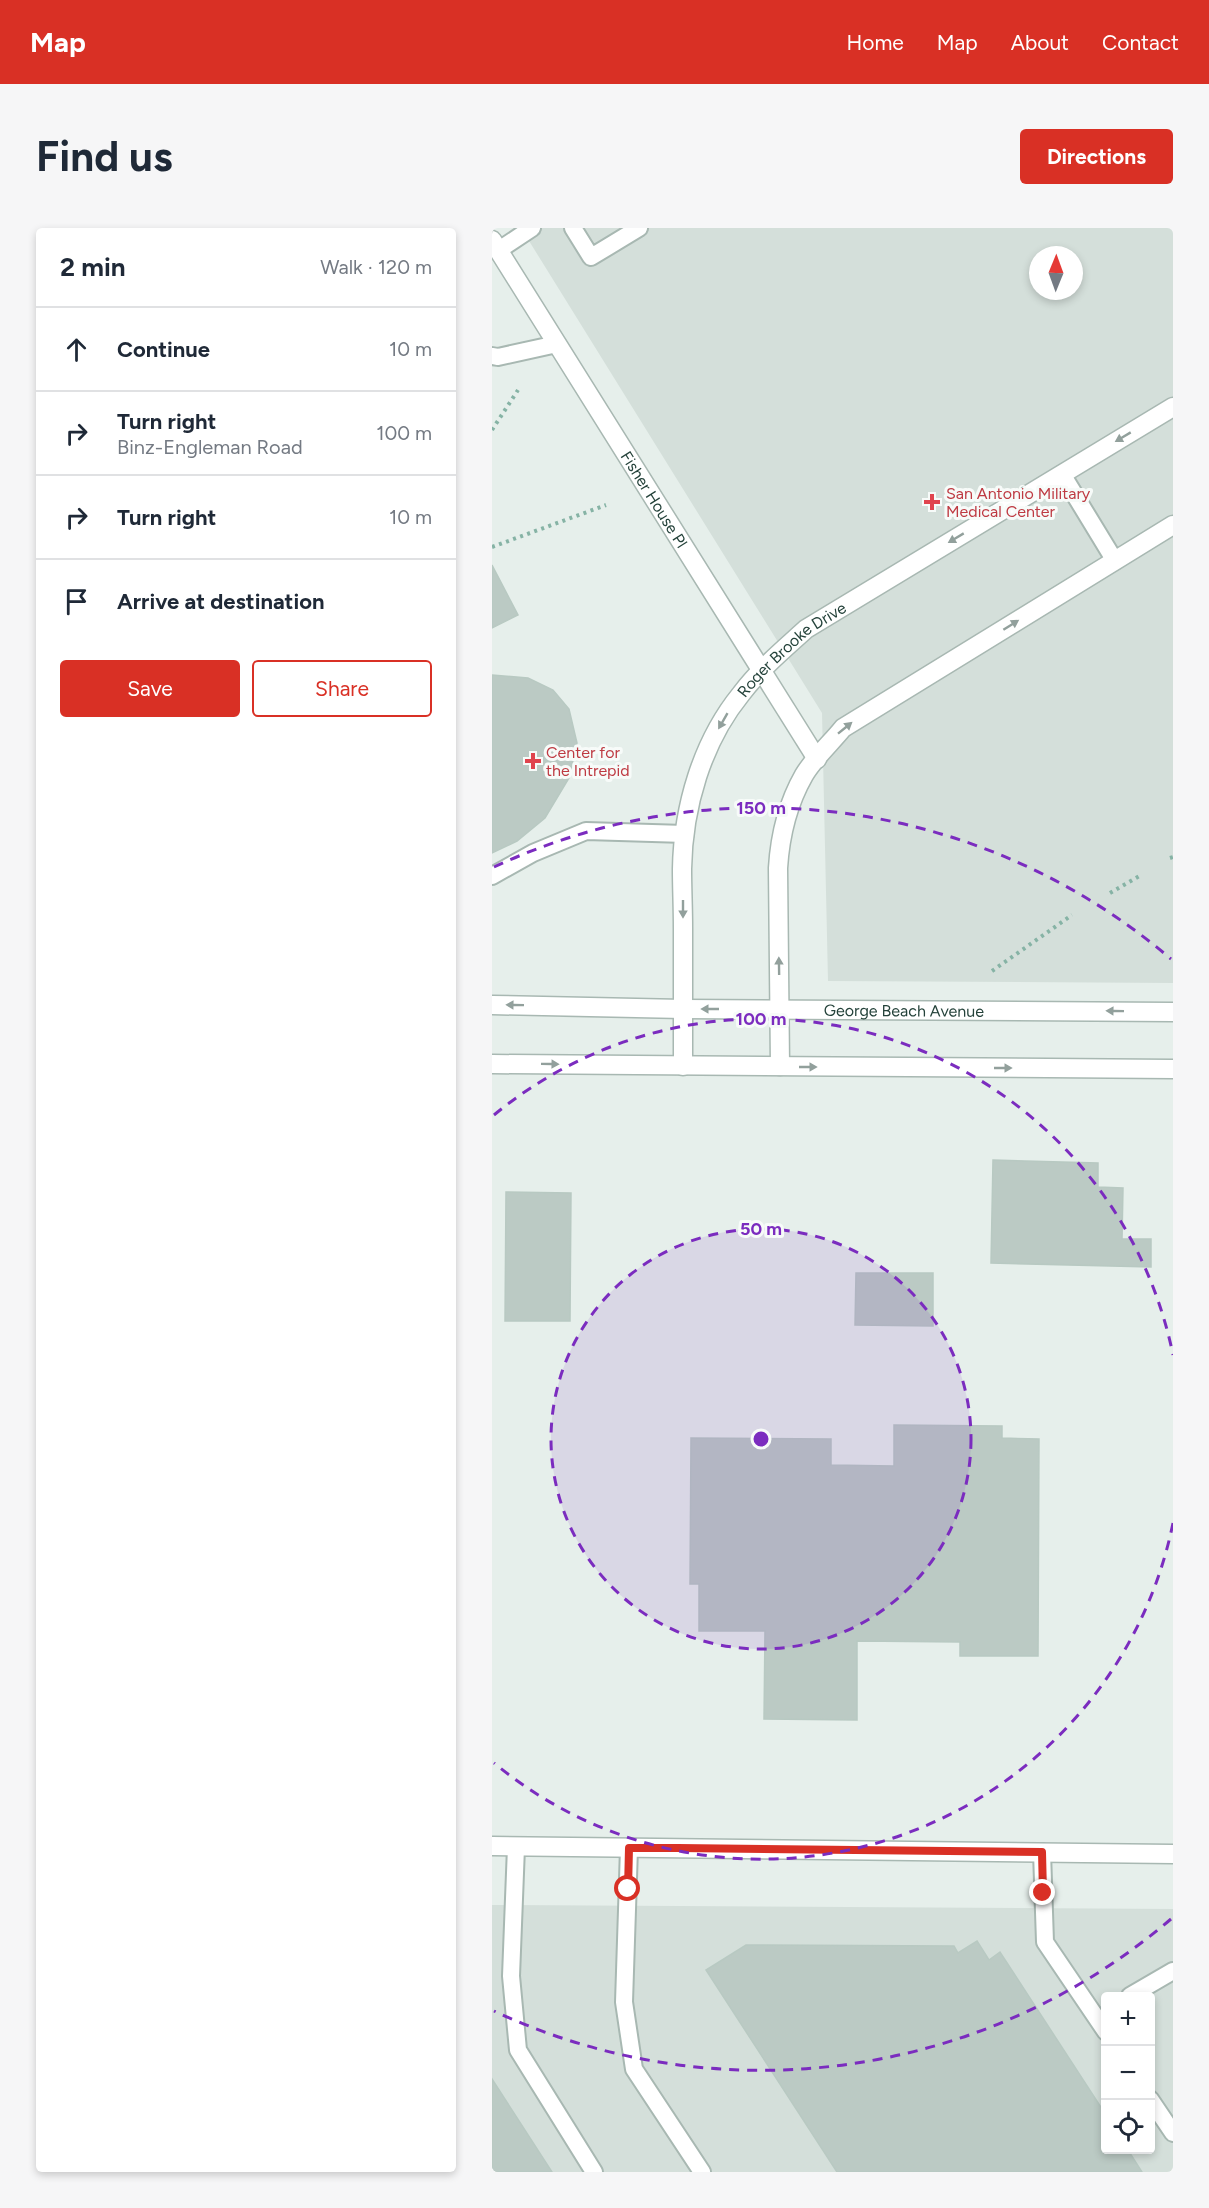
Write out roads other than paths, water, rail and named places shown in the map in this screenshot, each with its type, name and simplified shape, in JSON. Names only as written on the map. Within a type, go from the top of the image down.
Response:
[{"type":"street","name":"Fisher House Pl","points":[[495,245],[817,759]]},
{"type":"street","name":"Roger Brooke Drive","points":[[683,1066],[682,869],[685,834],[694,787],[708,749],[722,721],[740,695],[761,669],[806,629],[1173,407]]},
{"type":"street","points":[[780,1066],[779,848],[788,810],[805,774],[843,728],[1173,525]]},
{"type":"street","name":"George Beach Avenue","points":[[492,1005],[683,1009],[1173,1012]]},
{"type":"street","points":[[492,1064],[1173,1069]]},
{"type":"street","points":[[492,1846],[1173,1854]]},
{"type":"lane","points":[[495,245],[532,228]]},
{"type":"lane","points":[[573,228],[591,257],[639,228]]},
{"type":"lane","points":[[492,356],[498,357],[557,344]]},
{"type":"lane","points":[[1062,474],[1115,561]]},
{"type":"lane","points":[[492,876],[533,853],[586,831],[685,834]]},
{"type":"lane","points":[[516,1846],[511,1977],[518,2050],[594,2172]]},
{"type":"lane","points":[[629,1848],[624,2002],[634,2069],[702,2172]]},
{"type":"lane","points":[[1042,1852],[1045,1942],[1100,2013]]},
{"type":"lane","points":[[1137,1992],[1173,1971]]},
{"type":"lane","points":[[1151,2100],[1173,2133]]},
{"type":"place","name":"San Antonio Military Medical Center","points":[[932,502]]},
{"type":"place","name":"Center for the Intrepid","points":[[533,761]]}]
